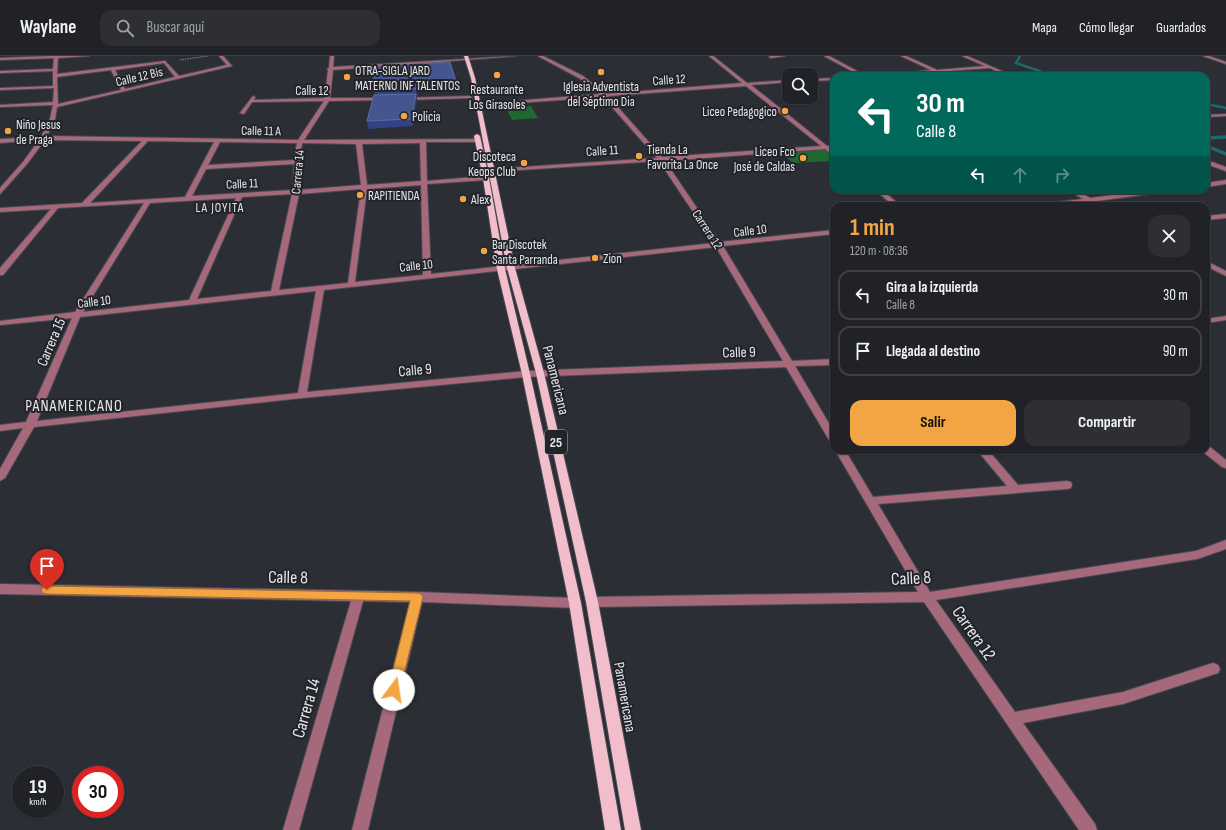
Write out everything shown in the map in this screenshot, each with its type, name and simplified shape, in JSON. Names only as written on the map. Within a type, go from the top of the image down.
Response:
[{"type":"main road","name":"Panamericana","points":[[466,57],[470,97],[477,140],[489,175],[511,268],[540,373],[592,602],[634,830]]},
{"type":"main road","name":"Panamericana","points":[[466,57],[478,105],[484,139],[501,269],[526,374],[575,603],[612,830]]},
{"type":"street","points":[[0,60],[87,56]]},
{"type":"street","name":"Calle 12 Bis","points":[[55,104],[228,67],[230,65],[221,56]]},
{"type":"street","points":[[327,101],[329,68],[332,56]]},
{"type":"street","points":[[329,68],[466,57],[514,56]]},
{"type":"street","name":"Carrera 12","points":[[540,56],[582,77],[604,95],[660,158],[719,246],[830,433]]},
{"type":"street","points":[[711,56],[830,150]]},
{"type":"street","points":[[770,57],[783,56]]},
{"type":"street","points":[[826,56],[856,72]]},
{"type":"street","points":[[903,56],[936,71]]},
{"type":"street","points":[[964,56],[1002,72]]},
{"type":"street","points":[[1205,56],[1226,63]]},
{"type":"street","points":[[0,192],[44,138],[55,104],[56,87],[54,73],[57,57]]},
{"type":"street","points":[[0,72],[54,73],[165,62],[178,78]]},
{"type":"street","points":[[924,72],[991,67]]},
{"type":"street","points":[[112,68],[123,90]]},
{"type":"street","points":[[818,80],[830,79]]},
{"type":"street","name":"Calle 12","points":[[478,105],[782,82]]},
{"type":"street","points":[[0,89],[56,87]]},
{"type":"street","points":[[242,114],[255,96]]},
{"type":"street","points":[[399,99],[470,97]]},
{"type":"street","name":"Calle 12","points":[[250,101],[391,99]]},
{"type":"street","name":"Carrera 14","points":[[274,294],[296,192],[297,162],[300,141],[327,101]]},
{"type":"street","points":[[0,106],[55,104]]},
{"type":"street","points":[[1210,116],[1226,114]]},
{"type":"street","name":"Calle 11 A","points":[[0,141],[44,138],[359,142],[477,140]]},
{"type":"street","points":[[84,205],[147,139]]},
{"type":"street","points":[[188,198],[218,140]]},
{"type":"street","points":[[423,141],[427,276]]},
{"type":"street","points":[[351,285],[364,187],[359,142]]},
{"type":"street","name":"Calle 11","points":[[0,210],[364,187],[660,158],[830,146]]},
{"type":"street","points":[[204,168],[297,162]]},
{"type":"street","points":[[1210,163],[1226,169]]},
{"type":"street","points":[[1210,184],[1226,182]]},
{"type":"street","points":[[883,194],[893,202]]},
{"type":"street","points":[[1078,194],[1093,202]]},
{"type":"street","points":[[1073,202],[1135,194]]},
{"type":"street","points":[[192,302],[240,195]]},
{"type":"street","name":"Carrera 15","points":[[0,478],[30,426],[78,315],[148,201]]},
{"type":"street","points":[[0,273],[56,207]]},
{"type":"street","points":[[1210,218],[1226,216]]},
{"type":"street","name":"Calle 10","points":[[0,323],[320,289],[427,276],[719,246],[830,232]]},
{"type":"street","points":[[1210,266],[1226,274]]},
{"type":"street","points":[[302,395],[320,289]]},
{"type":"street","points":[[1210,320],[1226,318]]},
{"type":"street","name":"Calle 9","points":[[0,428],[30,426],[302,395],[526,374],[830,362]]},
{"type":"street","points":[[1210,452],[1226,465]]},
{"type":"street","name":"Carrera 12","points":[[842,454],[927,597],[1089,830]]},
{"type":"street","points":[[985,454],[1016,489]]},
{"type":"street","points":[[870,500],[1067,485]]},
{"type":"street","name":"Calle 8","points":[[592,602],[927,597],[1197,555],[1226,544]]},
{"type":"street","name":"Calle 8","points":[[0,589],[417,597],[575,603]]},
{"type":"street","name":"Carrera 14","points":[[291,830],[358,597]]},
{"type":"street","points":[[360,830],[417,597]]},
{"type":"street","points":[[1012,719],[1123,698],[1213,669]]},
{"type":"path","points":[[165,62],[209,56]]},
{"type":"green space","points":[[531,106],[538,118],[512,120],[506,108]]},
{"type":"green space","points":[[824,148],[830,153],[830,161],[793,163],[780,152]]},
{"type":"building","points":[[450,62],[456,81],[417,83],[416,89],[374,90],[374,67]]},
{"type":"building","points":[[416,94],[412,119],[367,121],[374,95]]},
{"type":"waterway","points":[[1020,56],[1016,63],[1042,72]]},
{"type":"waterway","points":[[1210,105],[1226,108]]},
{"type":"waterway","points":[[1210,138],[1226,137]]},
{"type":"waterway","points":[[1210,148],[1226,154]]},
{"type":"place","name":"Iglesia Adventista del Séptimo Dia","points":[[601,72]]},
{"type":"place","name":"Restaurante Los Girasoles","points":[[497,75]]},
{"type":"place","name":"OTRA-SIGLA JARD MATERNO INF TALENTOS","points":[[347,77]]},
{"type":"place","name":"Liceo Pedagogico","points":[[785,111]]},
{"type":"place","name":"Policia","points":[[404,116]]},
{"type":"place","name":"Niño Jesus de Praga","points":[[8,131]]},
{"type":"place","name":"Tienda La Favorita La Once","points":[[639,156]]},
{"type":"place","name":"Liceo Fco José de Caldas","points":[[803,158]]},
{"type":"place","name":"Discoteca Keops Club","points":[[524,163]]},
{"type":"place","name":"RAPITIENDA","points":[[360,195]]},
{"type":"place","name":"Alex","points":[[463,199]]},
{"type":"place","name":"Bar Discotek Santa Parranda","points":[[484,251]]},
{"type":"place","name":"Zion","points":[[595,258]]},
{"type":"district","name":"LA JOYITA","points":[[220,207]]},
{"type":"district","name":"PANAMERICANO","points":[[74,405]]},
{"type":"route","points":[[47,590],[417,597],[394,690]]}]
